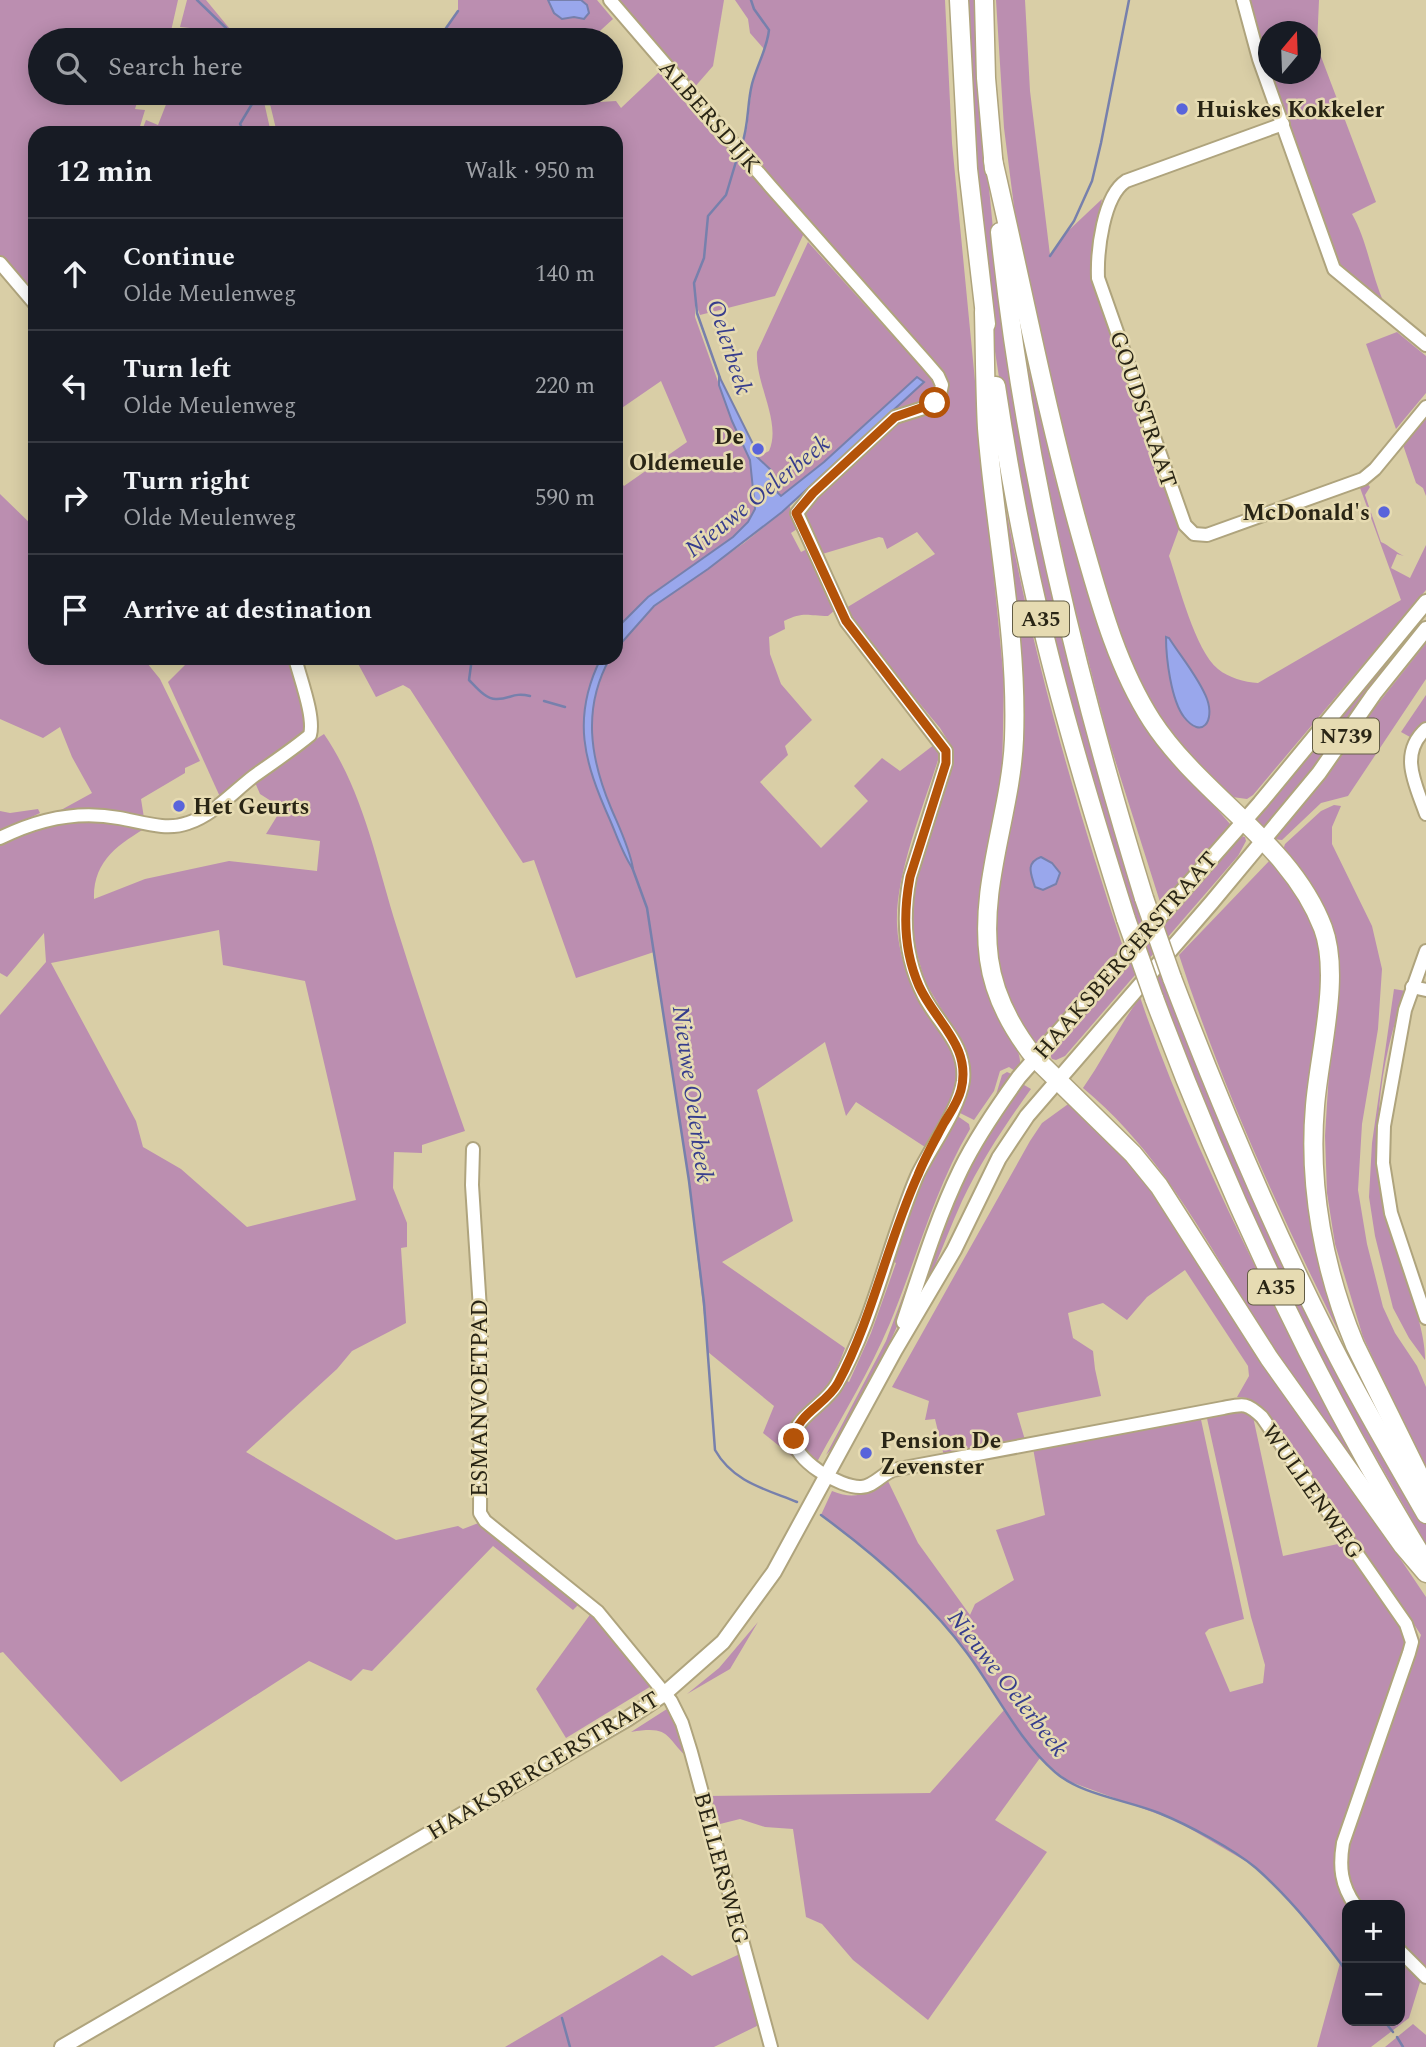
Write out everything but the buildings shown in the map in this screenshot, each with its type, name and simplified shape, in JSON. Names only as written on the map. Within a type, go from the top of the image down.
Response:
[{"type":"highway","name":"A35","points":[[959,0],[968,169],[984,312],[1009,472],[1045,642],[1089,801],[1154,999],[1208,1136],[1288,1312],[1362,1454],[1426,1562]]},
{"type":"highway","name":"A35","points":[[984,0],[986,78],[993,160],[1014,351],[1044,523],[1107,777],[1144,898],[1214,1089],[1284,1248],[1327,1336],[1426,1514]]},
{"type":"highway","name":"A35","points":[[993,160],[1049,412],[1102,611],[1121,661],[1152,721],[1192,772],[1280,858],[1305,889],[1324,929],[1330,959],[1329,995],[1314,1110],[1315,1169],[1326,1257],[1355,1345],[1426,1489]]},
{"type":"highway","name":"A35","points":[[984,312],[988,429],[1014,704],[1011,775],[988,898],[988,948],[993,978],[1003,1009],[1035,1058],[1133,1154],[1159,1186],[1269,1359],[1403,1546],[1426,1573]]},
{"type":"main road","name":"HAAKSBERGERSTRAAT","points":[[895,1350],[939,1221],[962,1167],[987,1122],[1018,1077],[1243,822],[1426,603]]},
{"type":"main road","name":"HAAKSBERGERSTRAAT","points":[[62,2047],[615,1726],[664,1694],[723,1642],[774,1573],[895,1350],[954,1250],[999,1158],[1027,1116],[1320,773],[1374,694],[1426,629]]},
{"type":"street","points":[[1243,0],[1259,59],[1334,269],[1426,345]]},
{"type":"street","name":"ALBERSDIJK","points":[[614,2],[938,376],[942,385],[939,399],[927,407],[895,417],[813,493],[796,513],[846,621],[946,751],[946,763],[910,877],[906,896],[905,928],[918,984],[957,1045],[963,1066],[958,1098],[918,1174],[839,1382],[825,1401],[804,1418],[794,1435],[794,1445],[803,1460],[827,1475]]},
{"type":"street","name":"GOUDSTRAAT","points":[[1283,124],[1126,181],[1115,191],[1108,206],[1097,264],[1098,278],[1185,525],[1194,534],[1207,536],[1363,479],[1375,469],[1426,407]]},
{"type":"street","points":[[0,263],[28,296]]},
{"type":"street","points":[[0,838],[31,824],[68,816],[99,815],[174,826],[188,824],[209,813],[310,735],[312,726],[297,665]]},
{"type":"street","points":[[1426,729],[1414,744],[1410,756],[1411,770],[1426,814]]},
{"type":"street","points":[[1426,951],[1405,1010],[1387,1110],[1383,1163],[1391,1213],[1426,1318]]},
{"type":"street","points":[[1412,987],[1426,990]]},
{"type":"street","name":"ESMANVOETPAD","points":[[473,1149],[472,1185],[481,1325],[480,1513],[485,1521],[598,1612],[664,1694]]},
{"type":"street","name":"WULLENWEG","points":[[827,1475],[862,1487],[893,1470],[1243,1404],[1250,1406],[1270,1428],[1389,1599],[1410,1633],[1412,1642],[1343,1843],[1340,1866],[1342,1882],[1352,1900]]},
{"type":"street","name":"BELLERSWEG","points":[[664,1694],[678,1714],[685,1731],[771,2047]]},
{"type":"street","points":[[1405,1956],[1426,1978]]},
{"type":"shaded area","points":[[0,0],[178,0],[172,28],[28,28],[28,105],[136,105],[135,109],[145,110],[140,126],[28,126],[28,292],[0,258]]},
{"type":"shaded area","points":[[187,0],[206,0],[229,28],[190,28],[180,27]]},
{"type":"shaded area","points":[[458,0],[548,0],[554,13],[562,19],[580,17],[587,5],[581,0],[597,0],[613,19],[603,28],[446,28],[458,11]]},
{"type":"shaded area","points":[[620,0],[724,0],[713,66],[693,89],[620,4]]},
{"type":"shaded area","points":[[735,0],[945,0],[952,143],[1004,681],[1002,776],[980,892],[978,939],[986,985],[1020,1058],[1018,1073],[1009,1067],[1000,1071],[994,1091],[974,1120],[956,1111],[957,1035],[925,982],[910,930],[913,892],[952,762],[951,746],[940,728],[865,638],[846,608],[935,554],[917,532],[887,549],[883,538],[879,537],[819,555],[799,513],[901,417],[945,397],[949,388],[942,375],[742,144],[747,128],[752,85],[764,49],[750,33],[748,19]]},
{"type":"shaded area","points":[[961,0],[976,0],[982,115],[1001,312],[1147,921],[1138,931],[1066,697],[1009,442],[986,293]]},
{"type":"shaded area","points":[[996,0],[1025,0],[1030,91],[1050,255],[1068,231],[1102,199],[1091,260],[1092,275],[1180,526],[1169,556],[1195,633],[1218,669],[1237,679],[1258,683],[1401,600],[1359,485],[1366,482],[1370,487],[1365,495],[1381,542],[1404,556],[1397,554],[1391,568],[1410,578],[1426,545],[1426,590],[1247,799],[1232,797],[1215,785],[1153,709],[1139,685],[1088,546],[1018,238],[1004,128]],"holes":[[[1169,638],[1186,665],[1204,727],[1193,724],[1178,706],[1169,668],[1166,645]]]},
{"type":"shaded area","points":[[1248,0],[1319,0],[1318,21],[1258,21],[1258,32]]},
{"type":"shaded area","points":[[1321,57],[1376,202],[1352,214],[1385,305],[1337,261],[1275,84],[1321,84]]},
{"type":"shaded area","points":[[659,72],[720,143],[739,154],[804,233],[775,296],[700,315],[695,302],[695,317],[732,421],[750,460],[755,509],[748,522],[733,537],[648,597],[623,623],[623,485],[687,442],[661,381],[623,407],[623,126],[275,126],[270,105],[619,105],[621,108]]},
{"type":"shaded area","points":[[166,105],[265,105],[269,126],[144,126],[146,120],[158,125]]},
{"type":"shaded area","points":[[808,242],[912,357],[926,366],[936,385],[923,401],[889,414],[924,382],[917,378],[824,462],[781,496],[777,492],[772,471],[757,457],[769,451],[772,428],[757,364],[757,352]]},
{"type":"shaded area","points":[[1397,332],[1426,356],[1426,393],[1396,429],[1366,344]]},
{"type":"shaded area","points":[[1025,353],[1055,479],[1102,628],[1204,794],[1230,824],[1228,830],[1161,905],[1108,738],[1070,589],[1040,447]]},
{"type":"shaded area","points":[[1426,415],[1426,496],[1423,488],[1416,483],[1402,442]]},
{"type":"shaded area","points":[[1001,481],[1025,600],[1053,717],[1123,947],[1038,1047],[1031,1046],[1002,985],[992,921],[1014,774]],"holes":[[[1030,867],[1060,873],[1056,884],[1038,889],[1035,887]]]},
{"type":"shaded area","points":[[0,494],[28,521],[28,665],[149,665],[160,679],[200,761],[185,768],[185,773],[141,799],[144,818],[96,809],[61,810],[92,793],[72,757],[60,727],[43,738],[0,719]]},
{"type":"shaded area","points":[[790,506],[791,517],[797,529],[791,533],[801,552],[807,549],[835,610],[828,616],[806,615],[791,618],[784,621],[785,629],[769,637],[770,654],[781,684],[812,720],[785,746],[788,755],[760,782],[821,848],[868,801],[854,786],[882,758],[900,771],[935,744],[940,754],[906,861],[897,924],[904,966],[912,986],[927,1015],[952,1052],[957,1073],[951,1100],[925,1147],[856,1102],[846,1116],[825,1042],[757,1090],[793,1221],[722,1262],[845,1348],[826,1388],[788,1428],[791,1447],[798,1461],[763,1433],[774,1406],[708,1352],[689,1181],[654,952],[576,978],[534,860],[523,863],[410,689],[403,685],[376,697],[359,665],[598,665],[586,700],[584,739],[593,779],[623,852],[633,869],[628,848],[605,793],[595,754],[593,717],[601,678],[607,665],[623,665],[623,639],[654,606],[744,543]]},
{"type":"shaded area","points":[[1426,643],[1426,679],[1348,796],[1321,803],[1282,840],[1272,839],[1322,782],[1376,706]]},
{"type":"shaded area","points":[[1390,659],[1320,764],[1261,832],[1249,821]]},
{"type":"shaded area","points":[[185,665],[292,665],[309,728],[221,799],[168,682]]},
{"type":"shaded area","points":[[1426,695],[1426,724],[1410,737],[1401,732]]},
{"type":"shaded area","points":[[324,734],[338,757],[368,828],[413,979],[465,1131],[422,1145],[422,1153],[394,1152],[393,1188],[407,1223],[407,1247],[401,1248],[406,1323],[352,1351],[337,1369],[246,1452],[396,1540],[458,1526],[463,1529],[481,1522],[581,1602],[573,1610],[493,1546],[372,1671],[363,1669],[351,1681],[309,1661],[121,1782],[3,1652],[0,1653],[0,1015],[46,962],[44,933],[7,977],[0,973],[0,841],[70,817],[149,826],[118,847],[103,864],[95,885],[94,899],[145,879],[229,861],[317,871],[320,841],[266,834],[282,808],[260,794],[254,780]],"holes":[[[219,930],[223,965],[305,981],[356,1200],[247,1227],[181,1169],[143,1147],[136,1121],[51,963]]]},
{"type":"shaded area","points":[[1334,805],[1341,806],[1332,827],[1332,844],[1372,926],[1382,969],[1378,1029],[1362,1124],[1358,1190],[1367,1244],[1383,1307],[1426,1387],[1426,1471],[1363,1337],[1335,1244],[1327,1193],[1325,1136],[1335,975],[1283,850],[1285,844],[1321,811]]},
{"type":"shaded area","points":[[38,809],[40,813],[0,832],[0,811],[10,813]]},
{"type":"shaded area","points":[[1237,835],[1245,837],[1246,841],[1238,856],[1065,1056],[1052,1059],[1050,1055],[1054,1045]]},
{"type":"shaded area","points":[[1272,858],[1296,889],[1316,933],[1319,947],[1322,990],[1310,1129],[1353,1361],[1258,1161],[1216,1059],[1179,955]]},
{"type":"shaded area","points":[[1164,969],[1194,1048],[1426,1520],[1426,1544],[1320,1356],[1262,1240],[1155,979]]},
{"type":"shaded area","points":[[1394,989],[1406,991],[1388,1048],[1383,1078],[1379,1108],[1379,1168],[1389,1227],[1417,1312],[1425,1360],[1393,1308],[1375,1236],[1369,1197],[1372,1143]]},
{"type":"shaded area","points":[[1140,997],[1180,1102],[1242,1238],[1319,1391],[1383,1507],[1293,1380],[1205,1237],[1162,1173],[1112,1114],[1083,1088]]},
{"type":"shaded area","points":[[1007,1072],[1016,1076],[997,1102],[891,1340],[839,1441],[826,1455],[886,1341],[945,1184],[964,1145],[996,1095],[1002,1075]]},
{"type":"shaded area","points":[[1019,1082],[1031,1089],[969,1186],[913,1310],[962,1171]]},
{"type":"shaded area","points":[[1071,1102],[1131,1159],[1426,1597],[1426,1972],[1405,1951],[1405,1900],[1356,1900],[1348,1888],[1346,1849],[1421,1635],[1388,1585],[1256,1404],[1247,1398],[1237,1397],[1249,1376],[1248,1366],[1185,1270],[1147,1297],[1127,1320],[1103,1303],[1068,1313],[1073,1338],[1093,1351],[1101,1396],[1017,1413],[1025,1440],[944,1456],[935,1419],[925,1420],[929,1401],[892,1387],[1042,1123]]},
{"type":"shaded area","points":[[956,1115],[969,1124],[970,1129],[936,1200],[882,1341],[817,1462],[805,1458],[797,1430],[844,1379],[849,1382],[871,1333],[896,1263],[890,1260],[929,1164]]},
{"type":"shaded area","points":[[1242,1407],[1252,1412],[1283,1556],[1347,1542],[1400,1621],[1406,1637],[1405,1657],[1336,1849],[1335,1864],[1336,1879],[1345,1900],[1342,1900],[1342,2026],[1399,2026],[1371,2047],[1317,2047],[1340,1963],[1289,1901],[1254,1866],[1177,1821],[1068,1781],[1040,1758],[995,1820],[1047,1852],[928,2020],[853,1960],[822,1924],[806,1917],[793,1829],[765,1827],[740,1819],[716,1825],[708,1796],[930,1793],[1005,1709],[980,1671],[938,1617],[873,1556],[821,1515],[832,1491],[848,1495],[861,1494],[887,1479],[918,1543],[970,1615],[975,1604],[1014,1580],[996,1530],[1045,1515],[1033,1448],[1200,1415],[1244,1619],[1209,1629],[1205,1633],[1230,1692],[1263,1683],[1265,1665],[1251,1617],[1206,1414]]},
{"type":"shaded area","points":[[592,1612],[653,1685],[566,1738],[536,1689]]},
{"type":"shaded area","points":[[758,1622],[730,1669],[687,1694],[719,1668]]},
{"type":"shaded area","points":[[670,1707],[690,1760],[661,1732],[631,1732]]},
{"type":"shaded area","points":[[742,1953],[761,2024],[714,2047],[505,2047],[662,1955],[692,1976]]},
{"type":"shaded area","points":[[1405,1963],[1421,1979],[1409,2018],[1405,2021]]},
{"type":"shaded area","points":[[1413,2024],[1426,2035],[1426,2047],[1385,2047]]},
{"type":"water","points":[[548,0],[581,0],[587,5],[589,13],[584,19],[562,19],[554,13]]},
{"type":"water","points":[[719,376],[757,457],[772,471],[777,492],[781,496],[824,462],[917,377],[924,382],[782,512],[708,569],[654,606],[623,641],[623,622],[648,597],[733,537],[748,522],[755,509],[750,460],[719,385]]},
{"type":"water","points":[[1166,637],[1204,691],[1209,714],[1205,725],[1201,727],[1190,724],[1179,710],[1168,667]]},
{"type":"water","points":[[598,665],[607,665],[595,696],[592,714],[594,752],[604,789],[627,846],[633,869],[601,799],[588,759],[584,720],[592,680]]},
{"type":"water","points":[[1041,857],[1052,863],[1060,873],[1056,884],[1043,890],[1035,887],[1030,869],[1033,862]]},
{"type":"waterway","points":[[197,0],[226,28]]},
{"type":"waterway","name":"Oelerbeek","points":[[742,144],[752,84],[769,30],[751,0]]},
{"type":"waterway","name":"Nieuwe Oelerbeek","points":[[1050,256],[1074,221],[1092,181],[1129,0]]},
{"type":"waterway","points":[[446,28],[458,11]]},
{"type":"waterway","points":[[241,126],[251,105]]},
{"type":"waterway","name":"Oelerbeek","points":[[720,378],[697,313],[694,283],[704,258],[708,216],[726,195],[738,155]]},
{"type":"waterway","points":[[471,665],[469,680],[485,695],[493,699],[530,696]]},
{"type":"waterway","points":[[544,701],[565,707]]},
{"type":"waterway","name":"Nieuwe Oelerbeek","points":[[632,867],[647,908],[689,1181],[704,1303],[715,1450],[722,1461],[740,1477],[797,1502]]},
{"type":"waterway","name":"Nieuwe Oelerbeek","points":[[821,1515],[918,1596],[952,1633],[1030,1745],[1055,1772],[1091,1792],[1171,1818],[1246,1860],[1293,1904],[1342,1966]]},
{"type":"waterway","points":[[562,2018],[570,2047]]},
{"type":"waterway","name":"Nieuwe Oelerbeek","points":[[1388,2026],[1393,2032]]},
{"type":"waterway","name":"Nieuwe Oelerbeek","points":[[1397,2037],[1403,2047]]},
{"type":"place","name":"Huiskes Kokkeler","points":[[1182,109]]},
{"type":"place","name":"De Oldemeule","points":[[758,449]]},
{"type":"place","name":"McDonald's","points":[[1384,512]]},
{"type":"place","name":"Het Geurts","points":[[179,806]]},
{"type":"place","name":"Pension De Zevenster","points":[[866,1453]]},
{"type":"route","points":[[794,1439],[797,1426],[832,1394],[839,1382],[871,1304],[918,1174],[958,1098],[963,1070],[957,1045],[918,984],[905,928],[906,896],[910,877],[946,763],[946,751],[846,621],[796,513],[813,493],[895,417],[935,403]]}]
